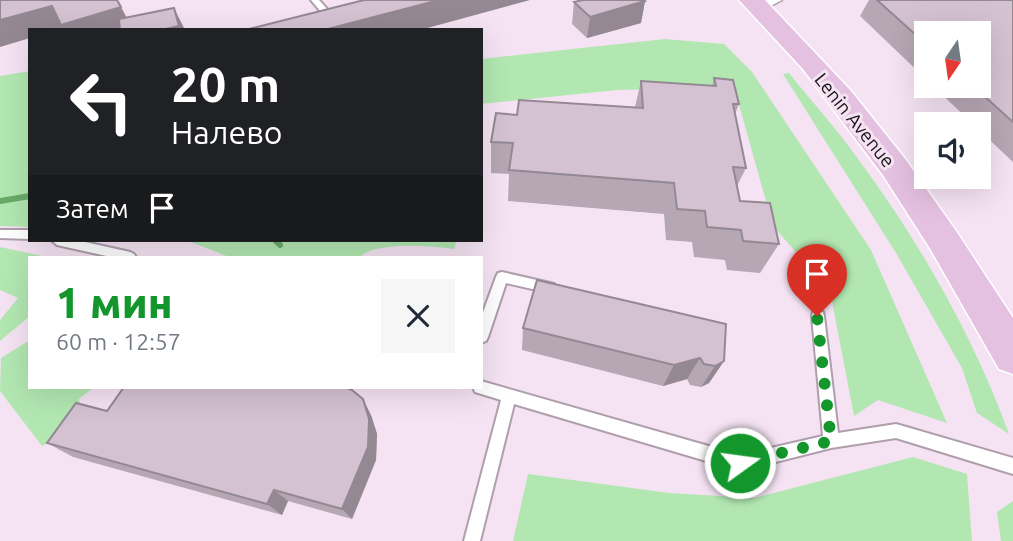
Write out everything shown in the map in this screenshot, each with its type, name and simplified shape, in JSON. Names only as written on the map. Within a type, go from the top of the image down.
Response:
[{"type":"main road","name":"Lenin Avenue","points":[[761,2],[839,95],[930,217],[1012,351]]},
{"type":"lane","points":[[315,0],[333,21],[344,17]]},
{"type":"lane","points":[[0,234],[28,235]]},
{"type":"lane","points":[[66,242],[126,256]]},
{"type":"lane","points":[[483,331],[502,277],[569,293]]},
{"type":"lane","points":[[817,316],[831,441]]},
{"type":"lane","points":[[483,388],[740,463],[831,441],[896,431],[1013,466]]},
{"type":"lane","points":[[472,541],[509,397]]},
{"type":"green space","points":[[665,39],[724,44],[752,72],[871,250],[947,423],[878,400],[854,416],[830,291],[773,226],[734,87],[617,90],[483,104],[483,59]]},
{"type":"green space","points":[[28,71],[28,227],[0,226],[0,76]]},
{"type":"green space","points":[[789,73],[847,144],[918,247],[959,320],[1009,434],[977,413],[962,368],[896,253],[783,74]]},
{"type":"green space","points":[[191,242],[456,242],[454,249],[391,247],[361,256],[226,256]]},
{"type":"green space","points":[[0,247],[42,256],[28,256],[28,318],[0,341],[0,320],[18,298],[0,290]]},
{"type":"green space","points":[[28,341],[28,389],[92,389],[79,399],[83,424],[42,446],[0,391],[1,358]]},
{"type":"green space","points":[[913,457],[967,474],[972,541],[513,541],[528,474],[669,493],[754,498]]},
{"type":"green space","points":[[1013,501],[1013,541],[1001,541],[997,512]]},
{"type":"building","points":[[0,0],[117,0],[121,7],[61,25],[52,6],[0,20]]},
{"type":"building","points":[[364,0],[439,0],[332,28],[253,28]]},
{"type":"building","points":[[877,0],[1013,0],[1013,122],[986,98],[991,98],[991,21],[914,21],[914,33]]},
{"type":"building","points":[[645,1],[590,17],[574,2]]},
{"type":"building","points":[[174,8],[179,26],[120,28],[119,19]]},
{"type":"building","points":[[714,78],[733,80],[739,104],[733,104],[746,168],[733,167],[740,201],[770,203],[779,244],[743,241],[741,230],[707,227],[705,211],[677,209],[674,183],[509,170],[513,143],[491,142],[496,113],[517,115],[519,100],[643,108],[641,81],[716,86]]},
{"type":"building","points":[[537,280],[726,324],[724,361],[715,366],[704,364],[700,358],[674,365],[523,328]]},
{"type":"building","points":[[123,389],[350,389],[363,399],[369,419],[368,447],[342,509],[274,490],[267,504],[47,443],[76,403],[107,411]]},
{"type":"waterway","points":[[0,201],[28,196]]},
{"type":"waterway","points":[[277,242],[280,245]]},
{"type":"route","points":[[740,463],[831,441],[817,316]]}]
